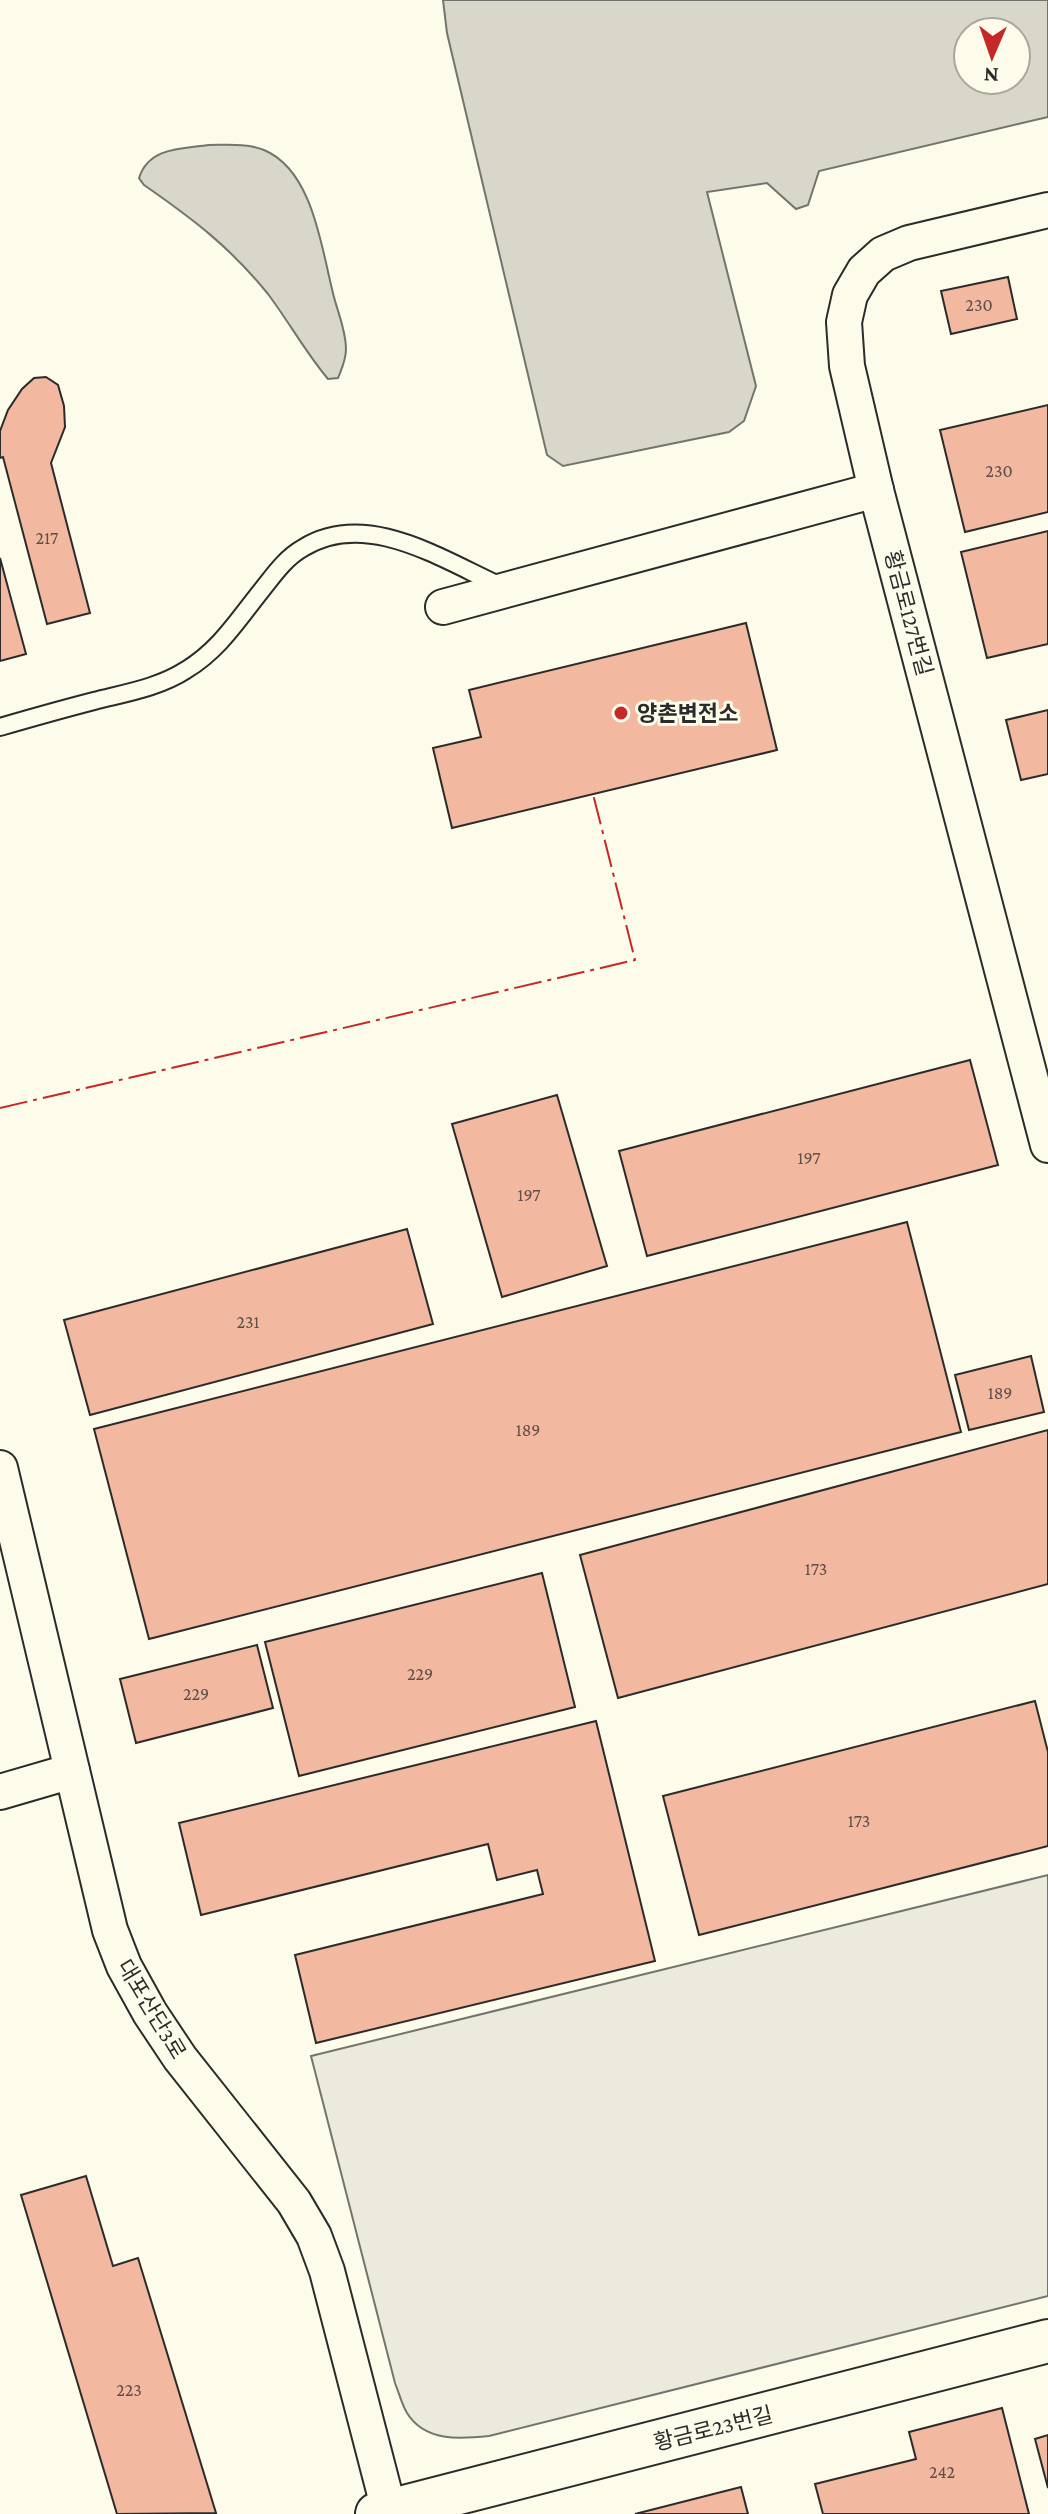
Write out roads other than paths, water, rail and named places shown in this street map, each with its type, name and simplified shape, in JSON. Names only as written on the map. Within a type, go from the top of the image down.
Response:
[{"type":"street","name":"황금로127번길","points":[[1048,210],[920,240],[883,254],[864,271],[850,295],[844,322],[847,366],[876,490],[1048,1145]]},
{"type":"street","points":[[443,607],[876,490]]},
{"type":"street","name":"대포산단3로","points":[[0,1468],[110,1930],[124,1966],[150,2013],[180,2058],[294,2202],[314,2236],[327,2271],[386,2513]]},
{"type":"street","points":[[0,1792],[72,1771]]},
{"type":"street","name":"황금로23번길","points":[[386,2513],[1048,2341]]},
{"type":"lane","points":[[0,727],[140,690],[186,670],[227,636],[285,561],[303,547],[324,538],[347,533],[374,535],[405,543],[508,590]]},
{"type":"place","name":"양촌변전소","points":[[621,713]]}]
